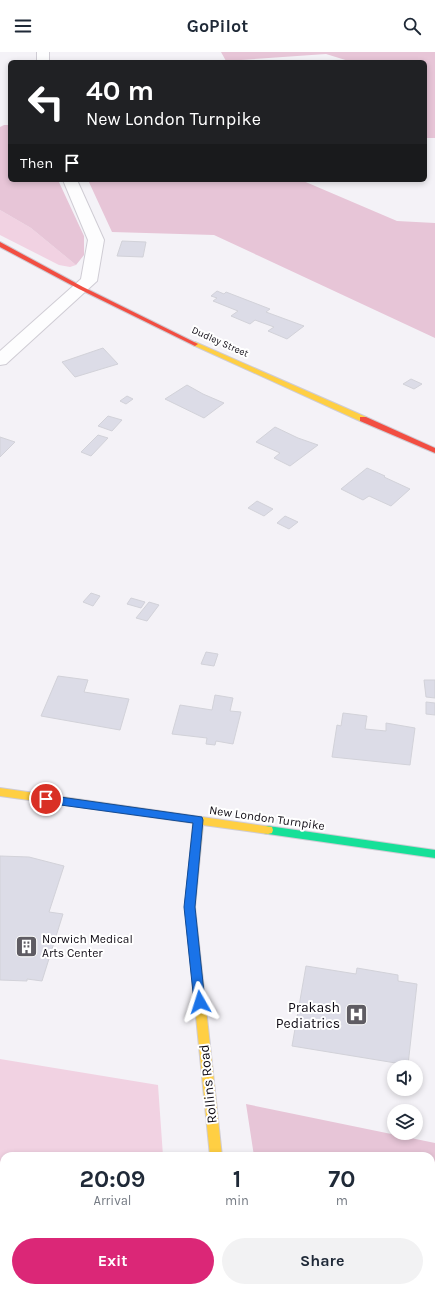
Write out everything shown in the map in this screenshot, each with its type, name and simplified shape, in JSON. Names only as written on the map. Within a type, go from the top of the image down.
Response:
[{"type":"street","points":[[0,360],[89,281],[96,240],[71,182]]},
{"type":"street","name":"Dudley Street","points":[[0,244],[81,288],[193,343],[435,451]]},
{"type":"street","name":"New London Turnpike","points":[[0,792],[435,854]]},
{"type":"street","name":"Rollins Road","points":[[198,820],[190,907],[216,1152]]},
{"type":"shaded area","points":[[221,52],[435,52],[435,138],[427,138],[427,60],[346,60],[326,54],[225,60]]},
{"type":"shaded area","points":[[8,125],[8,182],[59,182],[84,236],[84,255],[76,265],[31,228],[0,210],[0,127]]},
{"type":"shaded area","points":[[89,182],[306,182],[397,221],[435,223],[435,338],[214,235],[112,232]]},
{"type":"shaded area","points":[[0,210],[31,228],[76,265],[70,267],[59,265],[0,235]]},
{"type":"shaded area","points":[[0,1059],[158,1085],[163,1152],[0,1152]]},
{"type":"shaded area","points":[[246,1104],[387,1133],[387,1140],[420,1140],[435,1143],[435,1152],[253,1152]]},
{"type":"building","points":[[122,241],[146,242],[143,257],[117,256]]},
{"type":"building","points":[[217,291],[224,294],[226,292],[270,309],[266,312],[304,326],[287,339],[268,331],[274,327],[255,320],[250,324],[231,316],[238,311],[213,301],[217,298],[211,296]]},
{"type":"building","points":[[103,348],[118,364],[75,377],[62,362]]},
{"type":"building","points":[[411,379],[422,384],[414,389],[403,384]]},
{"type":"building","points":[[187,385],[224,403],[204,418],[165,399]]},
{"type":"building","points":[[127,396],[133,399],[126,404],[120,401]]},
{"type":"building","points":[[108,416],[122,420],[112,431],[98,426]]},
{"type":"building","points":[[275,427],[298,438],[318,445],[290,466],[274,458],[280,453],[256,442]]},
{"type":"building","points":[[98,435],[108,438],[91,456],[81,452]]},
{"type":"building","points":[[0,437],[15,442],[0,457]]},
{"type":"building","points":[[367,468],[410,489],[391,506],[369,496],[363,500],[341,489]]},
{"type":"building","points":[[257,501],[273,509],[264,516],[248,508]]},
{"type":"building","points":[[285,516],[298,522],[289,529],[277,523]]},
{"type":"building","points":[[91,593],[100,596],[93,606],[83,602]]},
{"type":"building","points":[[131,598],[145,602],[141,608],[127,604]]},
{"type":"building","points":[[149,602],[159,605],[147,621],[136,618]]},
{"type":"building","points":[[206,652],[218,654],[214,666],[201,664]]},
{"type":"building","points":[[58,676],[88,680],[84,692],[129,699],[120,730],[41,716]]},
{"type":"building","points":[[424,680],[435,680],[435,698],[426,697]]},
{"type":"building","points":[[215,695],[233,698],[230,711],[241,712],[233,744],[216,741],[215,745],[206,744],[207,738],[172,734],[180,705],[212,710]]},
{"type":"building","points":[[426,702],[435,703],[435,715],[426,714]]},
{"type":"building","points":[[343,713],[367,716],[365,729],[386,731],[386,723],[415,728],[410,765],[332,757],[337,725],[341,726]]},
{"type":"building","name":"Norwich Medical Arts Center","points":[[0,856],[29,857],[64,866],[49,912],[63,914],[42,981],[27,979],[27,981],[0,980]]},
{"type":"building","name":"Prakash Pediatrics","points":[[306,966],[356,974],[357,968],[398,975],[398,981],[417,984],[409,1060],[387,1060],[387,1062],[292,1046]]},
{"type":"traffic: fast","points":[[268,830],[435,854]]},
{"type":"traffic: slow","points":[[195,344],[363,419]]},
{"type":"traffic: slow","points":[[0,792],[268,830]]},
{"type":"traffic: slow","points":[[198,820],[190,907],[216,1152]]},
{"type":"traffic: jam","points":[[0,244],[81,288],[195,344]]},
{"type":"traffic: jam","points":[[363,419],[435,451]]},
{"type":"place","name":"Norwich Medical Arts Center","points":[[27,946]]},
{"type":"place","name":"Prakash Pediatrics","points":[[356,1015]]},
{"type":"route","points":[[46,799],[198,820],[190,907],[200,1002]]}]
